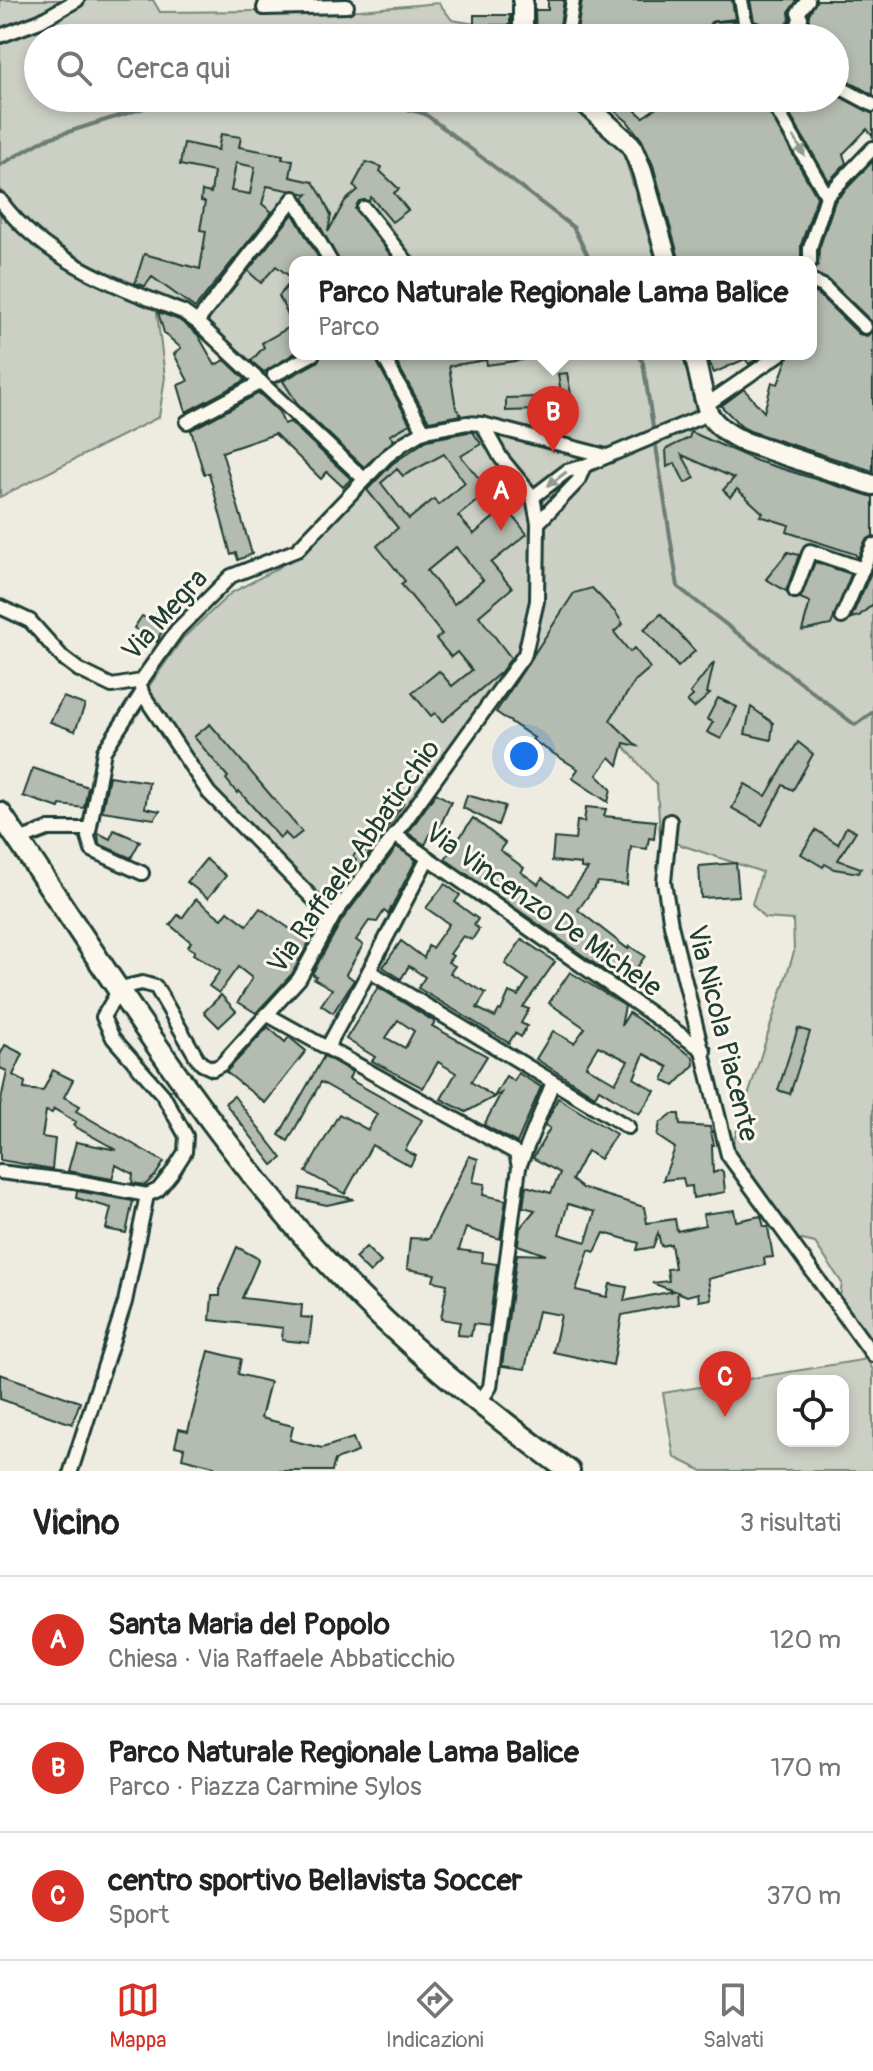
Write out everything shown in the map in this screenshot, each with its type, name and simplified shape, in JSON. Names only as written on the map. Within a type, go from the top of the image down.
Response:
[{"type":"main road","points":[[0,813],[221,1135],[302,1234],[384,1320],[479,1403],[569,1471]]},
{"type":"street","points":[[32,24],[77,0]]},
{"type":"street","points":[[267,0],[264,8],[347,6]]},
{"type":"street","points":[[523,0],[523,24]]},
{"type":"street","points":[[569,24],[573,0]]},
{"type":"street","points":[[741,0],[745,24]]},
{"type":"street","points":[[797,24],[801,18],[798,13],[808,0]]},
{"type":"street","points":[[0,36],[24,27]]},
{"type":"street","points":[[849,92],[873,105]]},
{"type":"street","points":[[594,112],[631,145],[641,168],[666,256]]},
{"type":"street","points":[[778,112],[827,196]]},
{"type":"street","points":[[810,256],[827,196],[873,148]]},
{"type":"street","points":[[197,322],[294,198],[328,256]]},
{"type":"street","points":[[0,200],[22,227],[73,263],[127,290],[183,312],[197,322],[364,479]]},
{"type":"street","points":[[364,208],[402,256]]},
{"type":"street","points":[[817,284],[865,327]]},
{"type":"street","points":[[274,375],[302,360]]},
{"type":"street","points":[[385,360],[424,431]]},
{"type":"street","points":[[696,360],[704,389],[705,413],[722,429],[745,442],[873,485]]},
{"type":"street","points":[[482,424],[501,458],[533,497],[567,471],[705,413],[772,360]]},
{"type":"street","points":[[187,422],[261,382]]},
{"type":"street","name":"Via Megra","points":[[0,607],[30,621],[63,658],[79,670],[112,686],[142,687],[177,630],[231,576],[297,550],[386,457],[424,431],[467,423],[482,424],[606,456]]},
{"type":"street","points":[[538,523],[578,481],[584,466]]},
{"type":"street","name":"Via Raffaele Abbaticchio","points":[[120,988],[142,983],[156,987],[197,1058],[213,1069],[222,1064],[299,979],[332,918],[525,654],[537,601],[538,523],[533,497]]},
{"type":"street","points":[[842,617],[873,545]]},
{"type":"street","points":[[795,591],[810,551],[863,569]]},
{"type":"street","points":[[142,873],[92,850],[88,837],[104,751],[142,687],[209,793],[332,918]]},
{"type":"street","name":"Via Nicola Piacente","points":[[670,821],[664,882],[671,925],[728,1155],[873,1355]]},
{"type":"street","points":[[19,840],[48,829],[89,829]]},
{"type":"street","name":"Via Vincenzo De Michele","points":[[395,835],[704,1051]]},
{"type":"street","points":[[327,1048],[428,858]]},
{"type":"street","points":[[369,971],[628,1127]]},
{"type":"street","points":[[0,1172],[147,1195],[158,1190],[171,1174],[185,1152],[186,1136],[163,1095],[113,1038],[106,1025],[103,1017],[120,988]]},
{"type":"street","points":[[266,1014],[516,1153],[519,1167]]},
{"type":"street","points":[[479,1403],[490,1387],[519,1167],[553,1082]]},
{"type":"street","points":[[71,1471],[125,1302],[147,1195]]},
{"type":"shaded area","points":[[0,0],[153,0],[160,12],[360,10],[439,3],[452,20],[475,24],[24,24],[24,112],[577,112],[622,148],[654,256],[289,256],[289,360],[685,360],[698,422],[873,486],[873,1343],[840,1297],[842,1283],[815,1243],[798,1239],[732,1146],[794,952],[793,920],[764,918],[752,904],[762,872],[660,838],[657,785],[606,725],[516,655],[330,910],[214,791],[147,689],[183,638],[231,593],[280,567],[359,482],[190,322],[156,305],[165,377],[159,417],[0,497]]},
{"type":"shaded area","points":[[867,1359],[873,1370],[873,1471],[702,1471],[674,1457],[663,1393]]},
{"type":"building","points":[[548,0],[564,0],[560,24],[536,24],[535,10],[548,10]]},
{"type":"building","points":[[582,0],[732,0],[735,19],[710,24],[578,24]]},
{"type":"building","points":[[750,0],[797,0],[789,12],[787,24],[754,21]]},
{"type":"building","points":[[817,0],[873,0],[873,95],[849,81],[849,24],[808,24],[809,14]]},
{"type":"building","points":[[474,15],[510,15],[510,24],[474,24]]},
{"type":"building","points":[[849,101],[873,114],[873,137],[867,129],[843,154],[846,163],[829,181],[788,112],[849,112]]},
{"type":"building","points":[[616,112],[637,112],[643,117],[650,112],[769,112],[817,197],[801,245],[801,256],[678,256],[653,165],[642,140]]},
{"type":"building","points":[[221,134],[241,137],[239,147],[283,155],[282,159],[293,160],[290,177],[313,182],[322,196],[331,215],[328,232],[345,201],[358,190],[353,186],[366,162],[382,167],[380,171],[399,189],[394,193],[408,210],[392,222],[371,197],[369,201],[359,201],[355,209],[391,256],[337,256],[304,198],[308,194],[267,186],[262,204],[272,212],[195,308],[152,277],[145,286],[135,283],[144,254],[200,269],[206,231],[200,230],[205,202],[201,201],[202,191],[211,193],[214,172],[180,165],[184,143],[218,150]],"holes":[[[236,163],[255,167],[250,194],[231,191]]]},
{"type":"building","points":[[873,161],[873,323],[829,280],[817,274],[819,249],[835,201]]},
{"type":"building","points":[[293,214],[318,256],[289,256],[289,276],[276,266],[261,283],[248,271]]},
{"type":"building","points":[[289,284],[289,317],[279,296]]},
{"type":"building","points":[[817,294],[859,334],[867,336],[873,331],[873,471],[750,431],[721,406],[744,389],[764,412],[772,382],[778,384],[787,360],[817,360]]},
{"type":"building","points":[[158,312],[179,320],[198,335],[215,365],[225,360],[246,380],[186,412],[178,385],[188,381],[174,354],[181,348],[164,333]]},
{"type":"building","points":[[289,327],[289,357],[264,372],[251,361],[264,347],[262,343]]},
{"type":"building","points":[[376,360],[410,424],[390,435],[394,440],[364,467],[299,406],[283,381],[317,362]]},
{"type":"building","points":[[395,360],[486,360],[449,366],[456,408],[461,415],[429,421]]},
{"type":"building","points":[[486,360],[523,360],[487,365]]},
{"type":"building","points":[[709,360],[743,360],[714,373]]},
{"type":"building","points":[[567,373],[573,404],[544,405],[543,395],[561,393],[558,374]]},
{"type":"building","points":[[259,393],[279,412],[284,424],[290,422],[351,479],[343,487],[327,472],[321,479],[275,434],[222,452],[252,554],[238,560],[236,553],[231,555],[209,473],[204,474],[191,430]]},
{"type":"building","points":[[538,397],[539,410],[506,411],[506,398]]},
{"type":"building","points":[[473,432],[481,444],[461,456],[489,491],[458,516],[474,534],[506,507],[527,534],[491,563],[512,588],[479,616],[511,658],[501,672],[442,722],[435,713],[431,716],[412,693],[439,671],[452,686],[472,670],[457,652],[451,657],[436,639],[442,634],[401,584],[405,581],[377,546],[398,528],[367,490],[392,464],[427,440]],"holes":[[[444,454],[465,483],[438,505],[434,499],[409,519],[381,483],[397,469],[403,476]],[[456,547],[483,580],[454,604],[427,571]]]},
{"type":"building","points":[[691,432],[757,461],[873,497],[873,536],[865,541],[858,558],[855,554],[787,532],[789,525],[760,516],[763,513],[737,489],[730,497],[723,490],[734,478],[682,455],[695,478],[685,483],[675,463],[667,467],[666,449],[689,438]]},
{"type":"building","points":[[788,552],[799,555],[786,591],[766,579]]},
{"type":"building","points":[[815,562],[851,574],[831,625],[802,631],[810,602],[800,598]]},
{"type":"building","points":[[873,568],[873,604],[859,616],[851,618]]},
{"type":"building","points":[[592,588],[623,624],[614,632],[630,652],[634,648],[650,668],[635,681],[610,720],[637,746],[624,743],[618,765],[610,757],[597,775],[611,789],[608,802],[572,778],[578,769],[532,740],[534,738],[496,712],[574,593]]},
{"type":"building","points":[[159,609],[168,617],[157,642],[134,628],[142,616],[153,622]]},
{"type":"building","points":[[661,614],[695,651],[678,667],[644,629]]},
{"type":"building","points":[[714,662],[707,693],[710,694],[694,708],[687,701],[693,696],[690,693]]},
{"type":"building","points":[[63,697],[85,705],[75,731],[50,722]]},
{"type":"building","points":[[718,698],[737,707],[721,739],[707,732],[713,722],[707,719]]},
{"type":"building","points":[[751,707],[773,723],[771,740],[745,734]]},
{"type":"building","points":[[210,724],[302,832],[292,840],[285,833],[280,838],[239,791],[237,793],[226,779],[228,777],[194,737]]},
{"type":"building","points":[[798,742],[813,754],[793,790],[783,785],[762,825],[732,808],[745,784],[766,796]]},
{"type":"building","points":[[33,768],[88,787],[84,808],[60,805],[59,808],[23,796]]},
{"type":"building","points":[[109,776],[149,782],[145,808],[160,811],[154,819],[102,811]]},
{"type":"building","points":[[436,793],[451,802],[438,831],[434,827],[425,845],[408,833]]},
{"type":"building","points":[[467,795],[505,806],[498,825],[463,808]]},
{"type":"building","points":[[404,803],[359,868],[352,858],[359,849],[364,852]]},
{"type":"building","points":[[586,807],[606,809],[604,816],[656,821],[654,839],[649,838],[647,849],[631,847],[627,885],[598,882],[578,910],[628,949],[629,946],[645,956],[631,976],[628,987],[445,859],[473,818],[505,843],[500,850],[524,868],[521,872],[538,884],[542,878],[568,896],[588,869],[581,868],[581,864],[552,861],[554,838],[575,840],[577,821],[584,822]]},
{"type":"building","points":[[846,827],[856,831],[838,860],[861,868],[859,873],[834,869],[825,864],[823,867],[801,854],[816,830],[838,844]]},
{"type":"building","points":[[114,830],[140,841],[131,858],[99,844],[98,833],[110,839]]},
{"type":"building","points":[[397,847],[416,860],[388,914],[384,911],[377,922],[369,921],[356,940],[363,945],[346,974],[354,980],[333,1013],[321,1005],[332,989],[314,979],[316,976],[312,974],[342,920]]},
{"type":"building","points":[[206,859],[226,876],[208,898],[187,882]]},
{"type":"building","points":[[736,863],[739,896],[701,898],[699,866]]},
{"type":"building","points":[[445,884],[460,895],[455,902],[478,919],[474,925],[479,929],[472,940],[463,936],[448,962],[455,966],[450,973],[486,993],[477,1008],[495,1017],[509,992],[518,996],[528,980],[505,964],[522,939],[555,962],[523,1007],[529,1009],[521,1023],[527,1026],[521,1037],[515,1033],[509,1043],[418,988],[425,977],[409,966],[401,979],[383,967],[401,941],[424,958],[428,946],[432,948],[449,924],[426,908]]},
{"type":"building","points":[[196,899],[222,919],[228,911],[247,925],[260,908],[309,942],[292,974],[256,1013],[238,1002],[252,978],[238,967],[219,993],[209,986],[220,971],[193,954],[195,951],[188,947],[191,942],[170,925],[178,915],[182,918]]},
{"type":"building","points":[[570,972],[625,1006],[621,1026],[629,1013],[693,1057],[694,1065],[674,1086],[663,1080],[668,1067],[644,1054],[634,1078],[655,1091],[639,1114],[599,1089],[595,1096],[536,1059],[553,1031],[574,1043],[585,1028],[549,1003]],"holes":[[[598,1046],[628,1061],[615,1083],[586,1066]]]},
{"type":"building","points":[[378,987],[435,1022],[432,1026],[487,1056],[471,1082],[494,1097],[466,1112],[441,1099],[456,1073],[448,1068],[438,1062],[423,1088],[372,1061],[375,1057],[346,1039]],"holes":[[[398,1020],[414,1031],[405,1048],[386,1038]]]},
{"type":"building","points":[[221,995],[236,1011],[219,1027],[204,1012]]},
{"type":"building","points":[[268,1027],[285,1042],[289,1037],[306,1051],[265,1103],[226,1072]]},
{"type":"building","points":[[798,1028],[810,1032],[790,1094],[778,1090]]},
{"type":"building","points":[[5,1045],[23,1054],[13,1075],[25,1082],[24,1089],[43,1091],[53,1070],[73,1080],[64,1097],[80,1106],[76,1111],[164,1162],[155,1176],[145,1185],[132,1183],[133,1174],[116,1165],[112,1179],[68,1171],[76,1142],[117,1150],[74,1126],[76,1122],[54,1109],[52,1113],[46,1111],[42,1137],[55,1139],[52,1169],[0,1160],[0,1105],[7,1071],[0,1068],[0,1055]]},
{"type":"building","points":[[324,1056],[352,1072],[349,1079],[422,1120],[405,1150],[416,1156],[410,1166],[372,1145],[345,1194],[306,1172],[339,1114],[368,1130],[377,1114],[321,1082],[288,1141],[279,1135]]},
{"type":"building","points":[[518,1073],[541,1087],[517,1143],[484,1125],[501,1093],[494,1097],[506,1076],[514,1081]]},
{"type":"building","points":[[234,1096],[282,1158],[273,1165],[225,1103]]},
{"type":"building","points":[[558,1098],[616,1134],[600,1159],[587,1151],[572,1180],[582,1188],[644,1207],[647,1223],[675,1219],[677,1231],[705,1225],[703,1214],[734,1210],[736,1221],[761,1216],[764,1227],[768,1227],[773,1257],[764,1258],[765,1265],[708,1279],[711,1299],[699,1301],[698,1293],[687,1296],[677,1292],[678,1304],[622,1315],[613,1365],[553,1352],[561,1315],[538,1311],[525,1369],[502,1366],[517,1254],[546,1255],[518,1245],[520,1228],[535,1210],[523,1207],[526,1186],[551,1193],[560,1173],[533,1158],[550,1128],[545,1125]],"holes":[[[568,1204],[595,1212],[586,1242],[559,1234]],[[604,1233],[639,1243],[637,1250],[653,1247],[658,1233],[661,1246],[671,1244],[675,1268],[667,1269],[669,1281],[652,1283],[674,1291],[624,1301],[627,1287],[610,1284],[607,1297],[576,1290],[589,1250],[595,1252]]]},
{"type":"building","points":[[672,1114],[679,1114],[680,1125],[710,1127],[714,1145],[713,1173],[723,1172],[725,1192],[693,1198],[692,1186],[685,1187],[683,1178],[663,1180],[675,1148],[657,1136],[660,1123]]},
{"type":"building","points":[[469,1156],[478,1159],[473,1182],[485,1184],[483,1195],[506,1200],[500,1239],[466,1228],[459,1250],[483,1253],[482,1262],[497,1264],[489,1326],[473,1324],[471,1336],[457,1335],[460,1322],[441,1319],[447,1284],[433,1281],[435,1274],[407,1269],[410,1238],[429,1239]]},
{"type":"building","points":[[301,1188],[354,1199],[327,1205],[299,1199]]},
{"type":"building","points":[[77,1191],[133,1201],[126,1233],[106,1229],[111,1208],[76,1198]]},
{"type":"building","points":[[237,1247],[259,1259],[242,1298],[302,1305],[301,1317],[312,1318],[309,1343],[282,1340],[283,1328],[210,1320],[212,1296],[220,1296],[220,1287]]},
{"type":"building","points":[[366,1247],[381,1262],[370,1273],[355,1258]]},
{"type":"building","points":[[209,1351],[241,1359],[238,1374],[270,1382],[261,1418],[293,1426],[290,1440],[322,1448],[353,1438],[358,1452],[335,1460],[332,1471],[212,1471],[214,1466],[182,1458],[184,1448],[175,1446],[179,1429],[188,1431]]},
{"type":"building","points":[[0,1374],[80,1402],[72,1424],[0,1399]]},
{"type":"waterway","points":[[0,165],[46,139],[131,112]]},
{"type":"waterway","points":[[418,112],[425,114],[573,227],[588,256]]},
{"type":"waterway","points":[[641,360],[678,587],[855,725],[873,712]]},
{"type":"place","name":"Parco Naturale Regionale Lama Balice","points":[[553,452]]},
{"type":"place","name":"Santa Maria del Popolo","points":[[501,531]]},
{"type":"place","name":"centro sportivo Bellavista Soccer","points":[[725,1417]]}]
